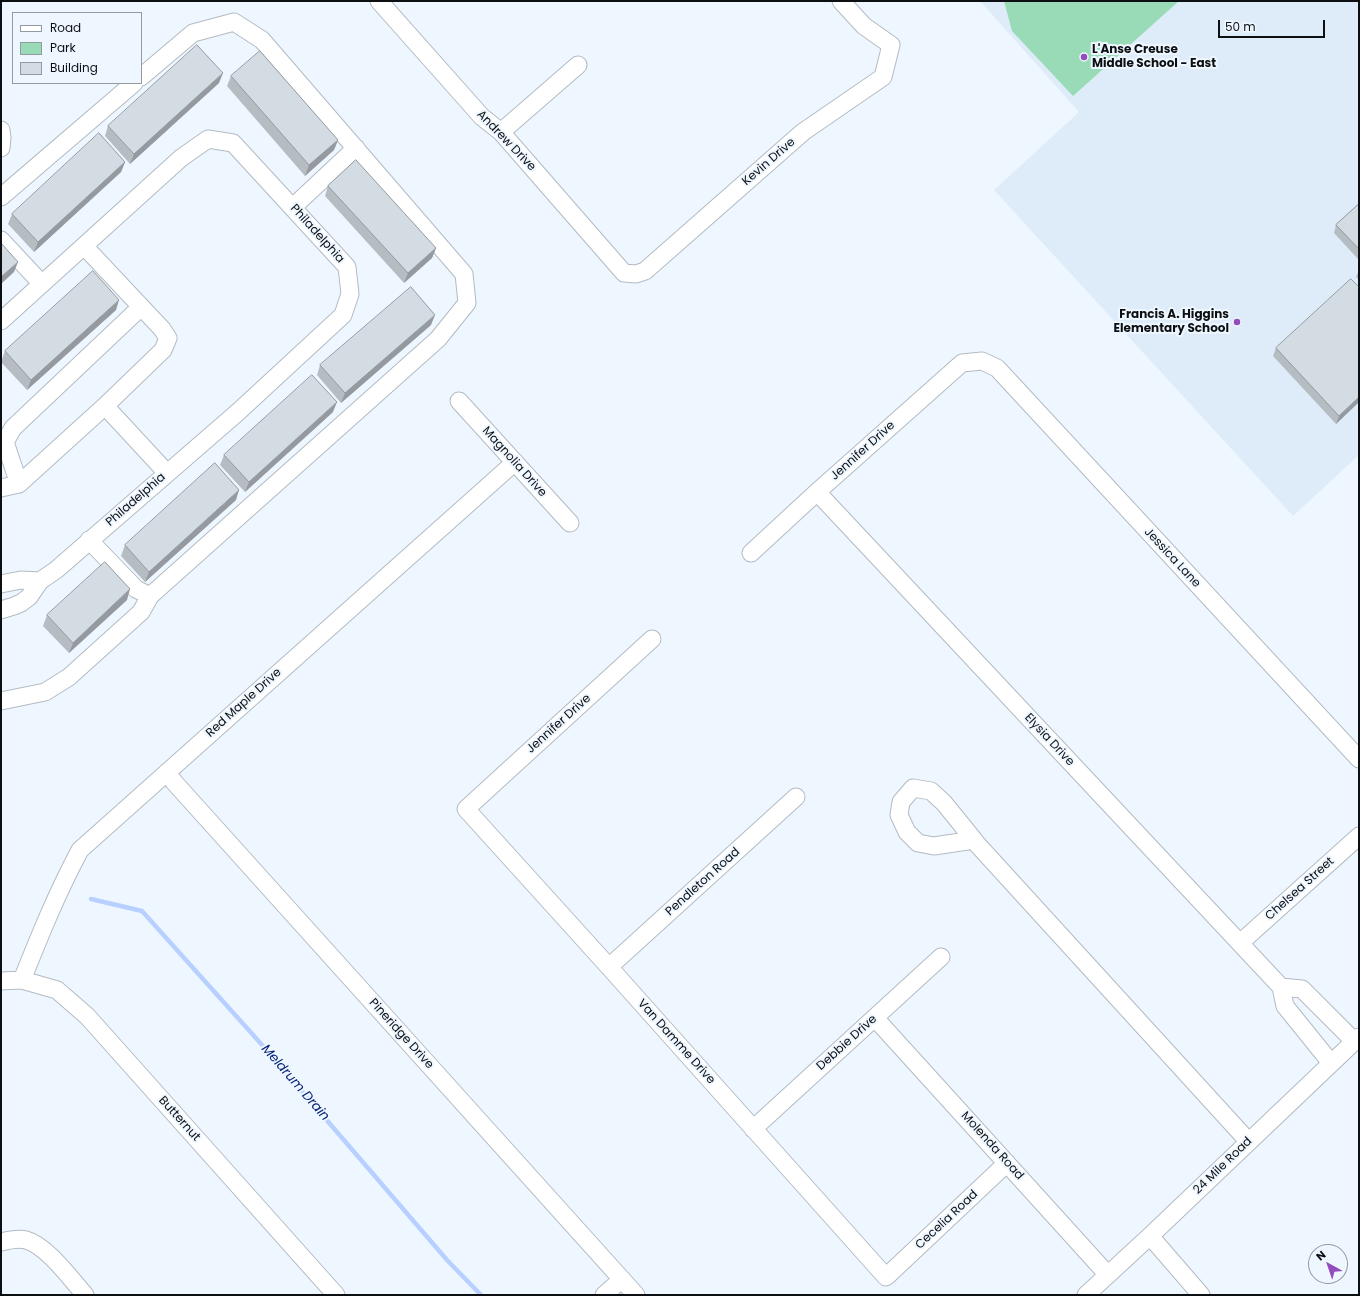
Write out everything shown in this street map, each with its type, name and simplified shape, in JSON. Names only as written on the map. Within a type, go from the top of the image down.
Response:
[{"type":"street","name":"Andrew Drive","points":[[379,1],[482,117],[501,132],[624,273],[636,274]]},
{"type":"street","name":"Kevin Drive","points":[[636,274],[645,271],[803,132],[883,77],[891,45],[864,26],[841,1]]},
{"type":"street","points":[[1,701],[45,692],[69,677],[142,612],[150,596],[438,339],[467,303],[464,274],[262,40],[234,22],[193,33],[142,76]]},
{"type":"street","points":[[501,132],[578,65]]},
{"type":"street","points":[[1,197],[133,84]]},
{"type":"street","points":[[1,130],[1,148]]},
{"type":"street","name":"Philadelphia","points":[[1,321],[181,158],[208,139],[233,143],[347,267],[350,294],[343,315],[238,412],[56,570],[40,581],[28,597],[14,606],[1,610]]},
{"type":"street","points":[[293,207],[356,148]]},
{"type":"street","points":[[1,240],[42,284]]},
{"type":"street","points":[[1,488],[19,484],[105,406],[163,350],[168,338],[141,306],[84,246]]},
{"type":"street","points":[[19,484],[5,442],[13,428],[141,306]]},
{"type":"street","name":"Jennifer Drive","points":[[751,553],[962,363],[982,361]]},
{"type":"street","name":"Jessica Lane","points":[[982,361],[997,368],[1359,759]]},
{"type":"street","name":"Magnolia Drive","points":[[459,401],[570,523]]},
{"type":"street","points":[[105,406],[167,473]]},
{"type":"street","name":"Red Maple Drive","points":[[22,980],[48,915],[80,850],[514,462]]},
{"type":"street","name":"Elysia Drive","points":[[817,492],[1281,987]]},
{"type":"street","points":[[89,540],[136,589],[150,596]]},
{"type":"street","points":[[1,584],[21,580],[40,581]]},
{"type":"street","name":"Jennifer Drive","points":[[466,809],[652,639]]},
{"type":"street","name":"Pineridge Drive","points":[[167,772],[179,788],[636,1295]]},
{"type":"street","name":"Pendleton Road","points":[[609,967],[796,797]]},
{"type":"street","name":"Van Damme Drive","points":[[466,809],[886,1277]]},
{"type":"street","name":"Chelsea Street","points":[[1240,943],[1359,836]]},
{"type":"street","points":[[974,840],[1249,1142]]},
{"type":"street","name":"Debbie Drive","points":[[753,1129],[941,957]]},
{"type":"street","name":"Butternut","points":[[1,981],[22,980],[57,990],[87,1016],[336,1295]]},
{"type":"street","points":[[1331,1062],[1285,1006],[1281,987],[1302,989],[1356,1039]]},
{"type":"street","name":"Molenda Road","points":[[875,1018],[1108,1275]]},
{"type":"street","name":"24 Mile Road","points":[[1086,1295],[1150,1236],[1356,1039]]},
{"type":"street","name":"Cecelia Road","points":[[886,1277],[1007,1163]]},
{"type":"street","points":[[1150,1236],[1200,1295]]},
{"type":"street","points":[[1,1242],[15,1239],[35,1243],[54,1260],[85,1295]]},
{"type":"street","points":[[604,1295],[622,1279]]},
{"type":"shaded area","name":"Francis A. Higgins Elementary School","points":[[980,1],[1359,1],[1359,455],[1293,516],[994,190],[1079,112]]},
{"type":"green space","name":"L'Anse Creuse Middle School - East","points":[[1004,1],[1179,1],[1073,96],[1012,31]]},
{"type":"building","points":[[197,45],[223,73],[134,154],[108,126]]},
{"type":"building","points":[[260,51],[338,140],[309,165],[231,76]]},
{"type":"building","points":[[99,133],[125,162],[38,242],[12,214]]},
{"type":"building","points":[[356,160],[436,248],[408,273],[328,186]]},
{"type":"building","points":[[1359,204],[1359,249],[1336,225]]},
{"type":"building","points":[[1,243],[18,262],[1,277]]},
{"type":"building","points":[[93,271],[119,300],[31,380],[5,351]]},
{"type":"building","points":[[1351,279],[1359,287],[1359,397],[1339,416],[1276,348]]},
{"type":"building","points":[[411,287],[435,315],[345,393],[320,365]]},
{"type":"building","points":[[312,375],[337,402],[249,482],[224,455]]},
{"type":"building","points":[[215,463],[239,490],[149,572],[125,545]]},
{"type":"building","points":[[105,562],[130,589],[73,643],[47,615]]},
{"type":"waterway","name":"Meldrum Drain","points":[[91,899],[142,911],[263,1046],[447,1260],[481,1295]]},
{"type":"place","name":"L'Anse Creuse Middle School - East","points":[[1084,57]]},
{"type":"place","name":"Francis A. Higgins Elementary School","points":[[1237,322]]}]
